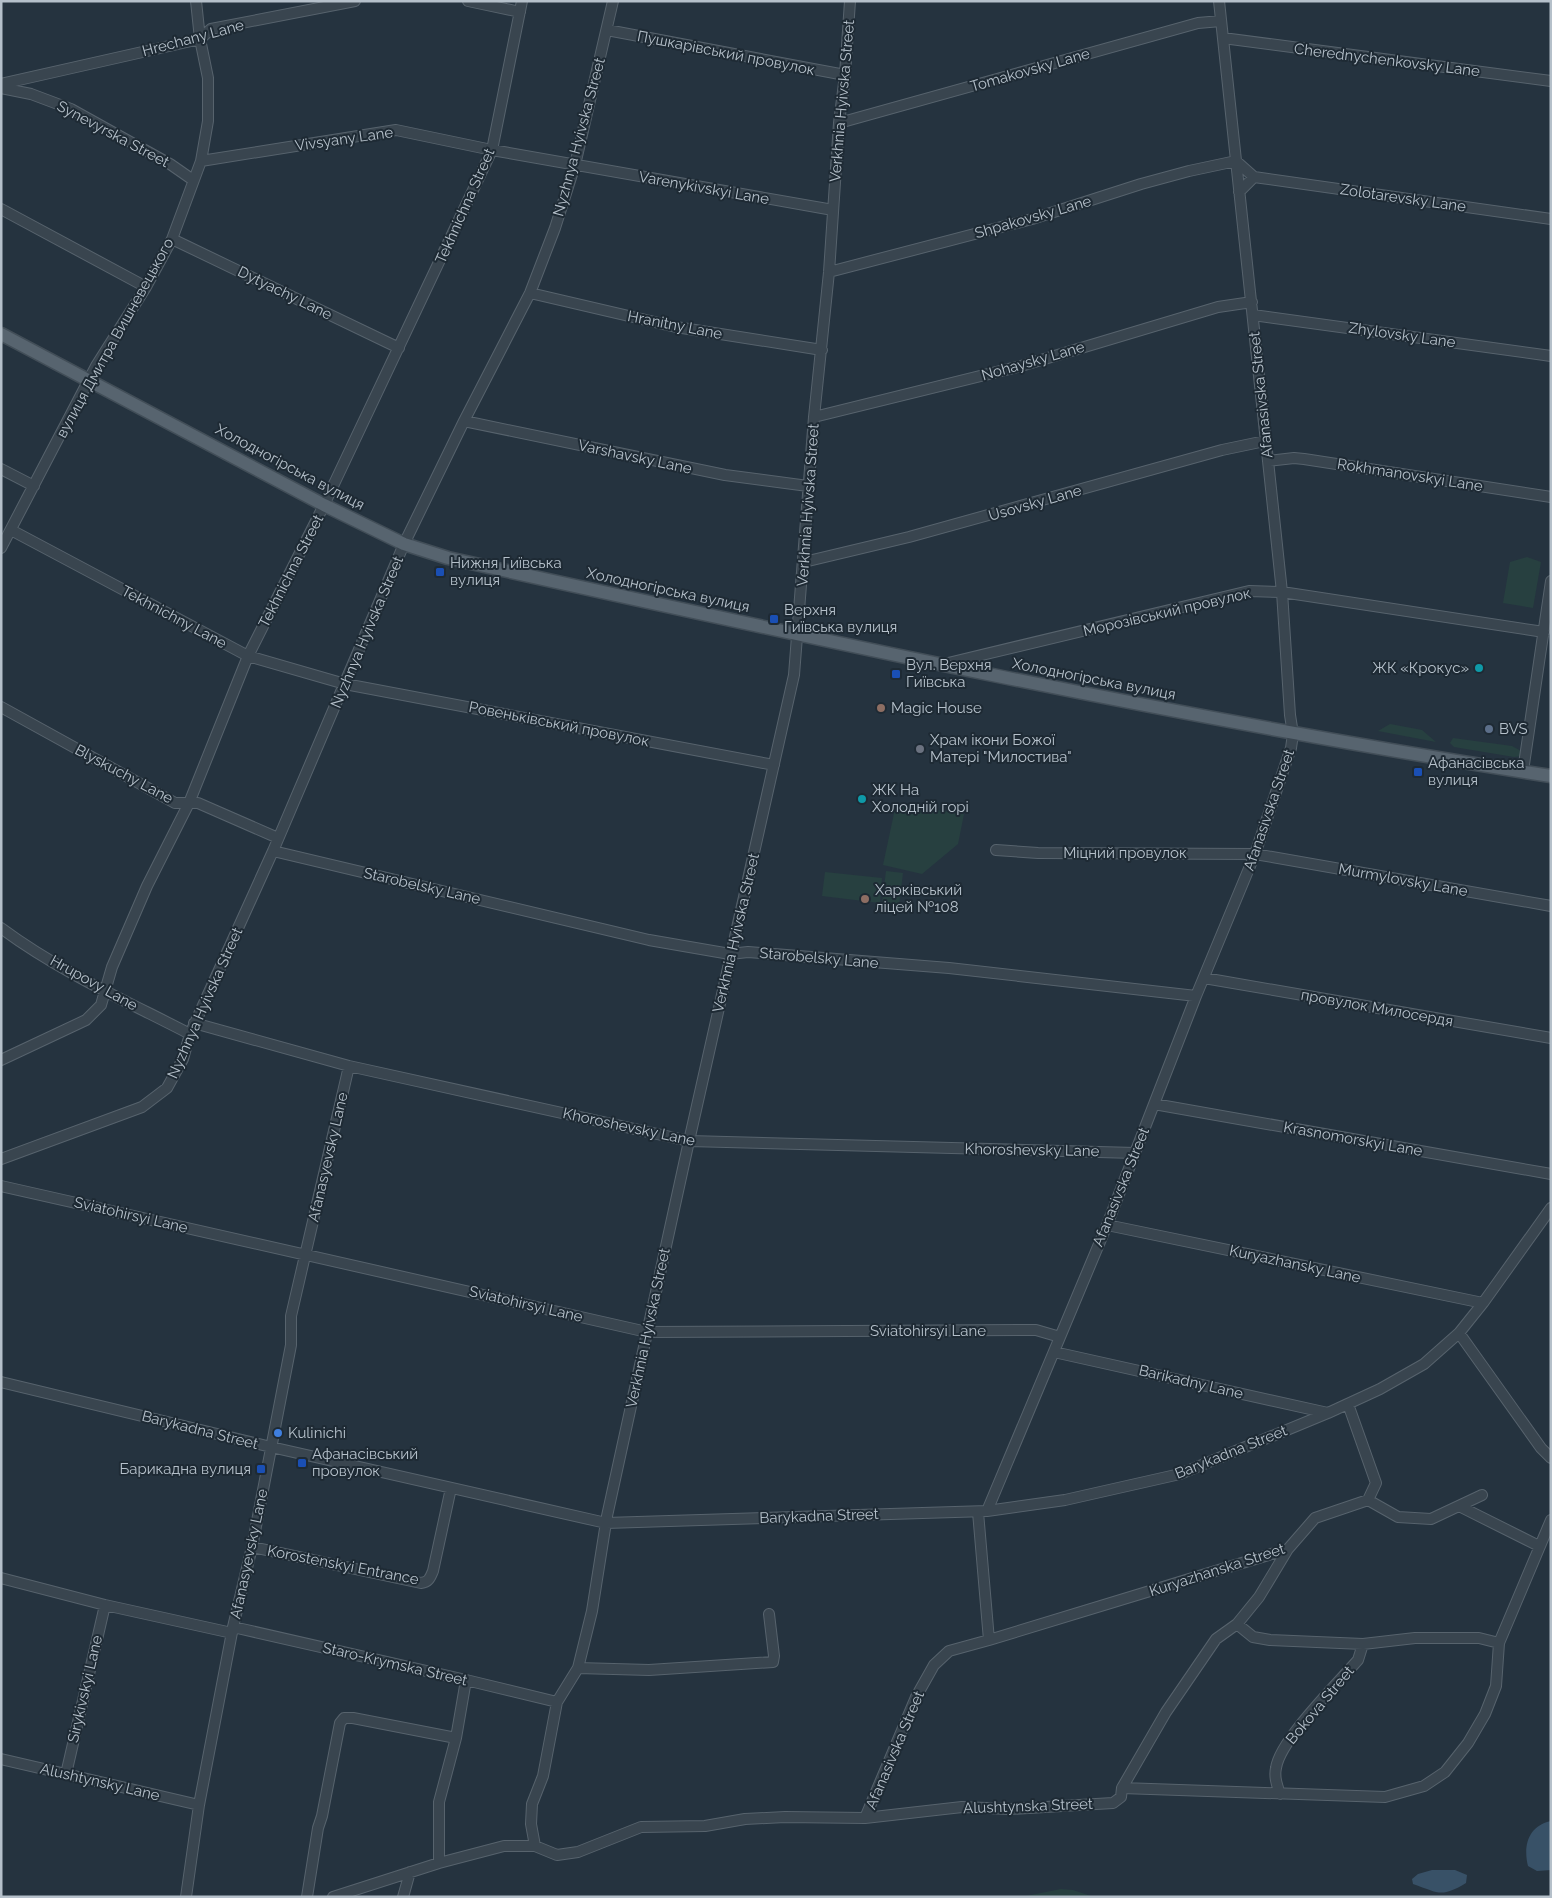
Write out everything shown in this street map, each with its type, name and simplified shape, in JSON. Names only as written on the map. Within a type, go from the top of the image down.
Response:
[{"type":"main road","name":"Холодногірська вулиця","points":[[1,334],[324,505],[404,544],[448,558],[798,636],[940,665],[1293,734],[1551,776]]},
{"type":"street","name":"вулиця Дмитра Вишневецького","points":[[1,548],[96,366],[146,286],[172,239],[201,161],[208,121],[208,78],[200,39],[196,1]]},
{"type":"street","name":"Hrechany Lane","points":[[1,84],[200,39],[211,29],[356,1]]},
{"type":"street","points":[[468,1],[520,12]]},
{"type":"street","name":"Tekhnichna Street","points":[[1,1060],[86,1020],[101,1005],[112,967],[147,886],[189,803],[248,656],[324,505],[492,150],[522,1]]},
{"type":"street","name":"Nyzhnya Hyivska Street","points":[[1,1159],[142,1107],[167,1088],[183,1059],[194,1023],[273,851],[404,544],[464,420],[530,293],[555,228],[576,164],[613,1]]},
{"type":"street","name":"Verkhnia Hyivska Street","points":[[535,1846],[531,1824],[532,1804],[543,1776],[557,1702],[578,1668],[592,1611],[606,1523],[647,1332],[730,954],[794,675],[804,562],[808,486],[829,272],[839,123],[845,75],[850,1]]},
{"type":"street","name":"Afanasivska Street","points":[[865,1818],[916,1697],[934,1665],[949,1651],[989,1640],[982,1512],[1054,1352],[1107,1225],[1196,996],[1255,854],[1289,759],[1293,734],[1290,715],[1282,592],[1219,1]]},
{"type":"street","name":"Tomakovsky Lane","points":[[839,123],[1198,23],[1221,21]]},
{"type":"street","name":"Пушкарівський провулок","points":[[607,30],[845,75]]},
{"type":"street","name":"Cherednychenkovsky Lane","points":[[1223,38],[1551,81]]},
{"type":"street","name":"Synevyrska Street","points":[[1,88],[31,94],[71,109],[170,164],[193,180]]},
{"type":"street","name":"Vivsyany Lane","points":[[201,161],[396,130],[492,150],[576,164]]},
{"type":"street","points":[[1236,162],[1254,177],[1239,192]]},
{"type":"street","name":"Shpakovsky Lane","points":[[829,272],[1032,219],[1141,184],[1189,171],[1236,162]]},
{"type":"street","name":"Varenykivskyi Lane","points":[[576,164],[706,189],[833,210]]},
{"type":"street","name":"Zolotarevsky Lane","points":[[1254,177],[1551,219]]},
{"type":"street","points":[[1,209],[146,286]]},
{"type":"street","name":"Dytyachy Lane","points":[[172,239],[399,348]]},
{"type":"street","name":"Hranitny Lane","points":[[530,293],[676,327],[822,350]]},
{"type":"street","name":"Nohaysky Lane","points":[[814,417],[1021,366],[1218,307],[1252,302]]},
{"type":"street","name":"Zhylovsky Lane","points":[[1253,315],[1551,356]]},
{"type":"street","name":"Varshavsky Lane","points":[[464,420],[725,475],[808,486]]},
{"type":"street","name":"Usovsky Lane","points":[[804,562],[909,537],[1222,450],[1265,441]]},
{"type":"street","name":"Rokhmanovskyi Lane","points":[[1268,461],[1304,458],[1551,497]]},
{"type":"street","points":[[1,469],[34,486]]},
{"type":"street","name":"Tekhnichny Lane","points":[[11,530],[248,656],[345,684]]},
{"type":"street","points":[[1523,771],[1551,582]]},
{"type":"street","name":"Морозівський провулок","points":[[940,665],[1248,591],[1282,592],[1544,632]]},
{"type":"street","name":"Ровеньківський провулок","points":[[345,684],[774,765]]},
{"type":"street","name":"Blyskuchy Lane","points":[[1,707],[175,803],[198,803],[278,838]]},
{"type":"street","name":"Міцний провулок","points":[[996,850],[1038,853],[1255,854]]},
{"type":"street","name":"Starobelsky Lane","points":[[273,851],[649,940],[730,954],[748,952],[940,968],[1196,996]]},
{"type":"street","name":"Murmylovsky Lane","points":[[1255,854],[1551,906]]},
{"type":"street","name":"Hrupovy Lane","points":[[1,928],[17,940],[105,991],[190,1034]]},
{"type":"street","name":"провулок Милосердя","points":[[1204,978],[1551,1038]]},
{"type":"street","name":"Khoroshevsky Lane","points":[[194,1023],[349,1066],[689,1142],[1134,1153]]},
{"type":"street","name":"Afanasyevsky Lane","points":[[186,1897],[200,1805],[233,1630],[252,1547],[291,1345],[291,1316],[349,1066]]},
{"type":"street","name":"Krasnomorskyi Lane","points":[[1154,1104],[1551,1174]]},
{"type":"street","name":"Sviatohirsyi Lane","points":[[1,1186],[647,1332],[1036,1330],[1060,1336]]},
{"type":"street","name":"Barykadna Street","points":[[1,1382],[271,1447],[606,1523],[982,1512],[1065,1500],[1180,1474],[1328,1413],[1380,1389],[1424,1364],[1459,1332],[1483,1303],[1551,1208]]},
{"type":"street","name":"Kuryazhansky Lane","points":[[1107,1225],[1483,1303]]},
{"type":"street","points":[[1459,1332],[1551,1458]]},
{"type":"street","name":"Barikadny Lane","points":[[1054,1352],[1328,1413]]},
{"type":"street","points":[[1348,1404],[1376,1483],[1368,1500],[1398,1517],[1431,1519],[1482,1495]]},
{"type":"street","name":"Korostenskyi Entrance","points":[[252,1547],[426,1582],[432,1571],[451,1488]]},
{"type":"street","name":"Kuryazhanska Street","points":[[989,1640],[1288,1550],[1316,1518],[1368,1500]]},
{"type":"street","points":[[1459,1506],[1539,1546]]},
{"type":"street","points":[[1122,1788],[1385,1796],[1424,1786],[1445,1772],[1468,1742],[1485,1714],[1496,1686],[1499,1643],[1551,1520]]},
{"type":"street","name":"Alushtynska Street","points":[[333,1897],[439,1863],[504,1846],[535,1846],[558,1854],[578,1852],[642,1827],[705,1826],[745,1818],[865,1818],[962,1807],[1010,1809],[1113,1803],[1121,1797],[1122,1788],[1166,1712],[1216,1639],[1237,1624],[1259,1597],[1288,1550]]},
{"type":"street","name":"Staro-Krymska Street","points":[[1,1578],[105,1605],[233,1630],[466,1680],[557,1702]]},
{"type":"street","name":"Sirykivskyi Lane","points":[[66,1774],[105,1605]]},
{"type":"street","points":[[578,1668],[649,1670],[774,1662],[769,1614]]},
{"type":"street","points":[[1237,1624],[1253,1637],[1270,1640],[1363,1644],[1415,1638],[1479,1638],[1499,1643]]},
{"type":"street","name":"Bokova Street","points":[[1280,1794],[1275,1778],[1276,1766],[1290,1738],[1358,1660],[1363,1644]]},
{"type":"street","points":[[439,1863],[439,1802],[456,1738],[466,1680]]},
{"type":"street","points":[[307,1897],[318,1828],[340,1723],[344,1718],[353,1718],[456,1738]]},
{"type":"street","name":"Alushtynsky Lane","points":[[1,1759],[200,1805]]},
{"type":"street","points":[[403,1897],[410,1872]]},
{"type":"green space","points":[[1527,557],[1541,562],[1533,608],[1503,603],[1510,562]]},
{"type":"green space","points":[[1390,724],[1422,730],[1436,742],[1378,731]]},
{"type":"green space","points":[[1453,738],[1512,746],[1521,751],[1522,756],[1514,757],[1454,747],[1450,743]]},
{"type":"green space","points":[[896,804],[964,814],[958,844],[922,874],[883,865]]},
{"type":"green space","points":[[886,871],[903,873],[899,905],[882,903]]},
{"type":"green space","points":[[825,872],[882,878],[880,903],[822,896]]},
{"type":"green space","points":[[1061,1889],[1073,1890],[1094,1897],[1021,1897]]},
{"type":"water","points":[[1551,1821],[1551,1870],[1537,1871],[1528,1866],[1527,1844],[1532,1832],[1537,1827]]},
{"type":"water","points":[[1432,1870],[1455,1870],[1467,1875],[1466,1883],[1451,1891],[1440,1893],[1413,1884],[1412,1879],[1418,1874]]},
{"type":"place","name":"Нижня Гиївська вулиця","points":[[440,572]]},
{"type":"place","name":"Верхня Гиївська вулиця","points":[[774,619]]},
{"type":"place","name":"ЖК «Крокус»","points":[[1479,668]]},
{"type":"place","name":"Вул. Верхня Гиївська","points":[[896,674]]},
{"type":"place","name":"Magic House","points":[[881,708]]},
{"type":"place","name":"BVS","points":[[1489,729]]},
{"type":"place","name":"Храм ікони Божої Матері \"Милостива\"","points":[[920,749]]},
{"type":"place","name":"Афанасівська вулиця","points":[[1418,772]]},
{"type":"place","name":"ЖК На Холодній горі","points":[[862,799]]},
{"type":"place","name":"Харківський ліцей №108","points":[[865,899]]},
{"type":"place","name":"Kulinichi","points":[[278,1433]]},
{"type":"place","name":"Афанасівський провулок","points":[[302,1463]]},
{"type":"place","name":"Барикадна вулиця","points":[[261,1469]]}]
